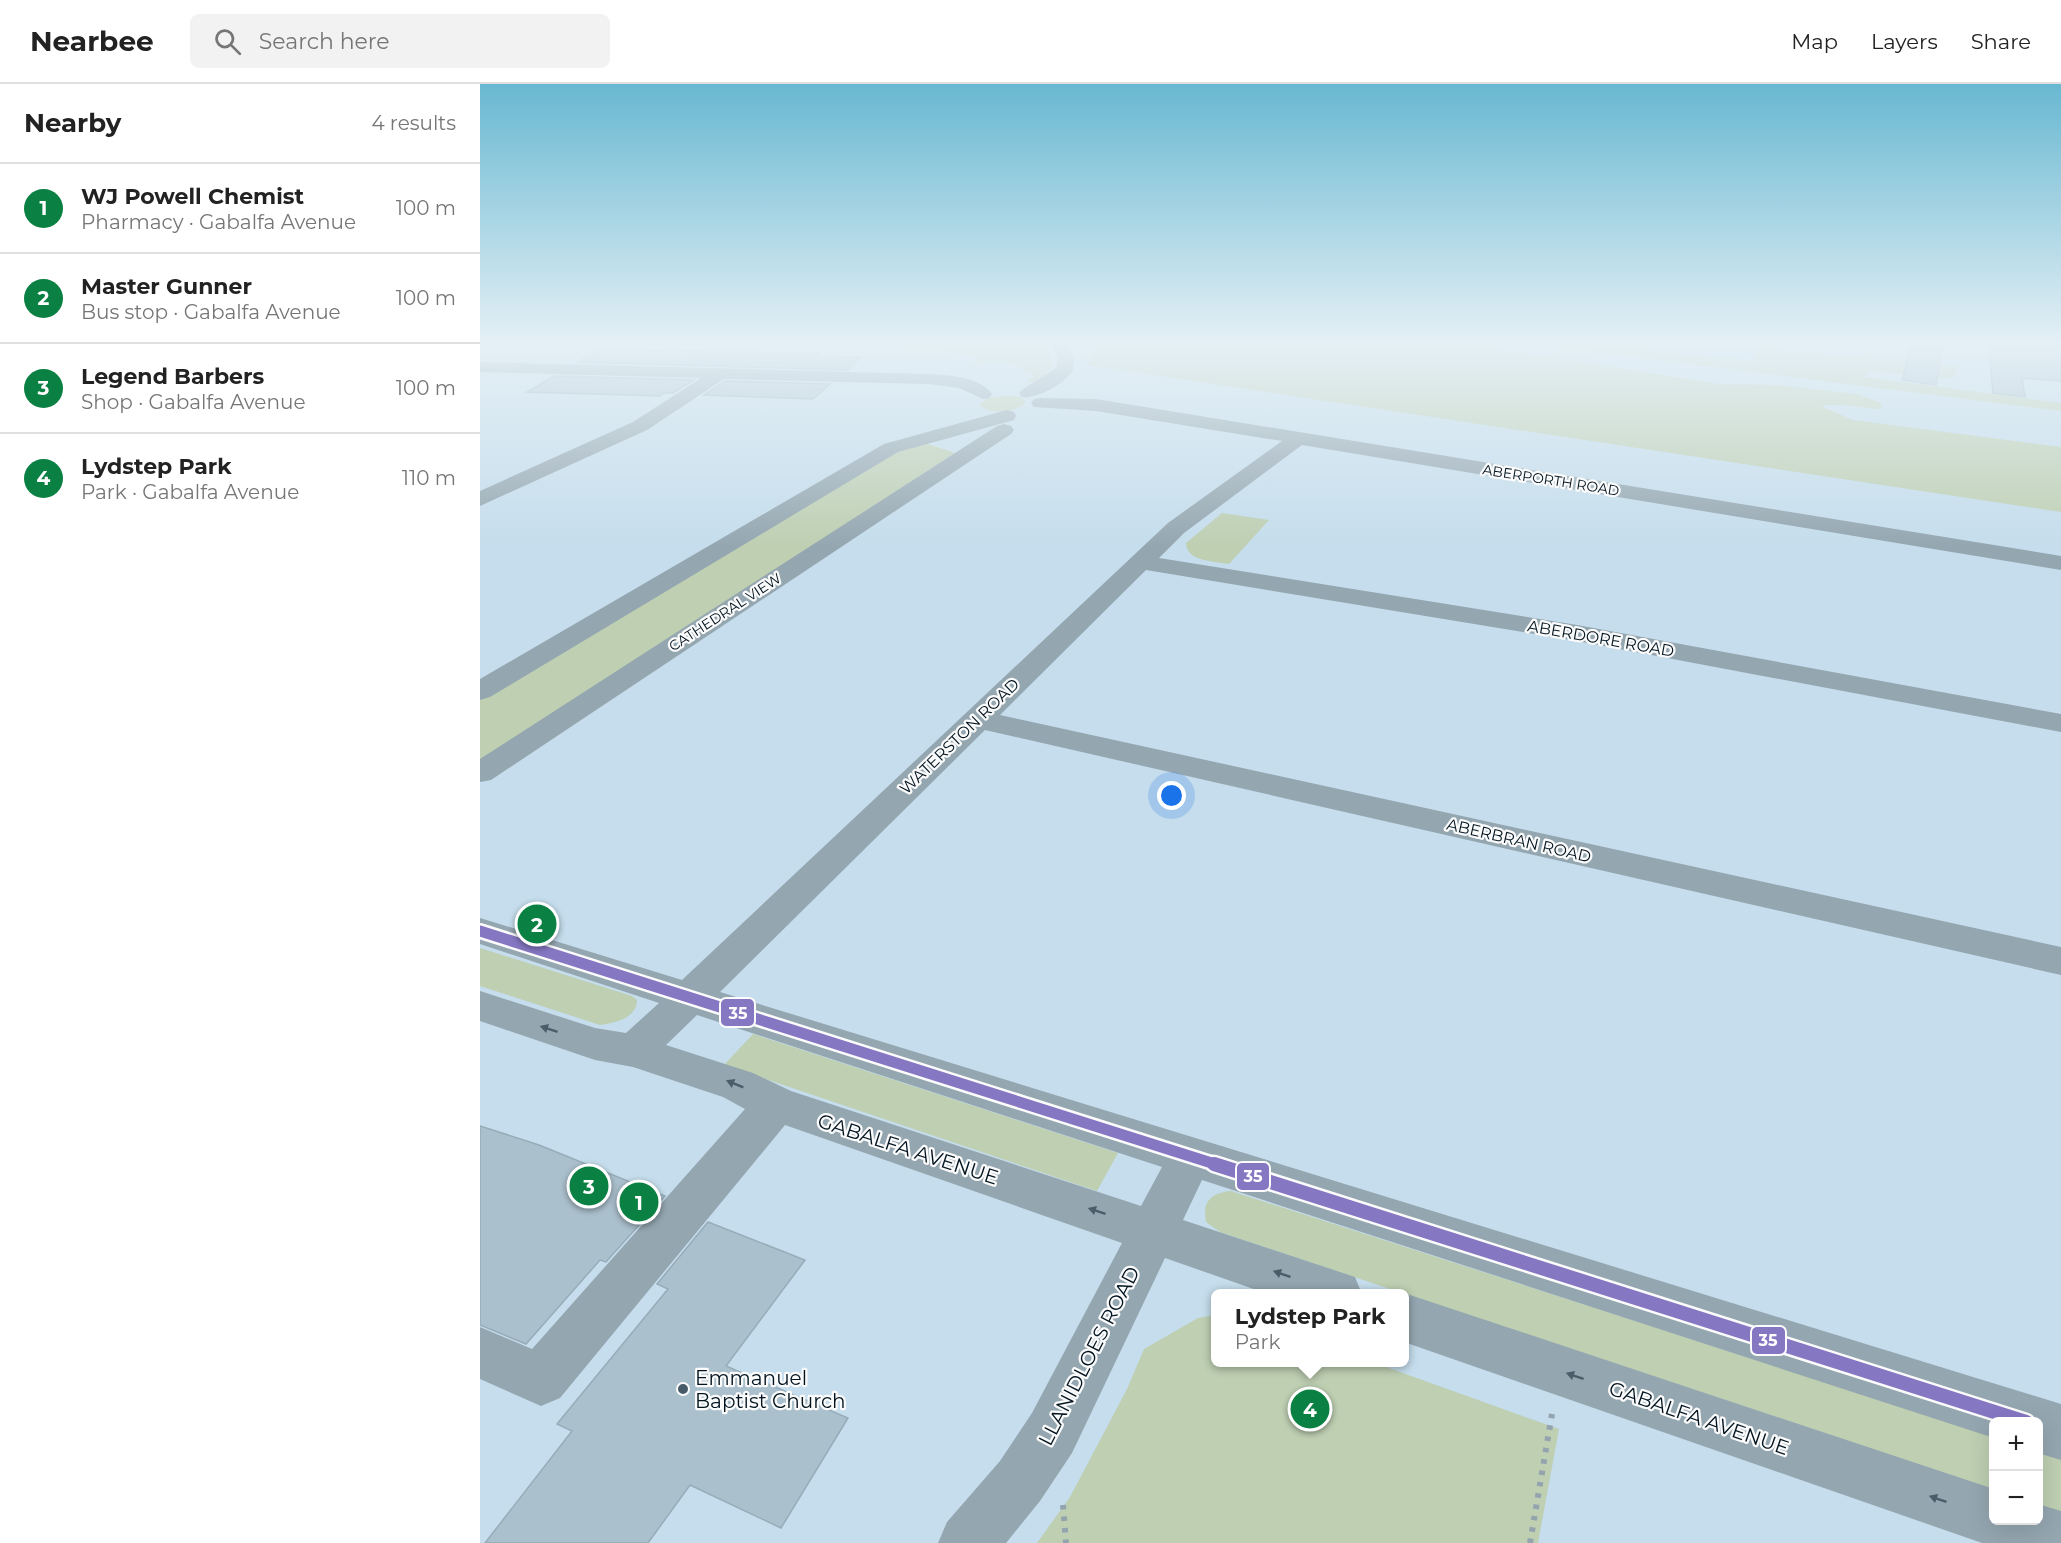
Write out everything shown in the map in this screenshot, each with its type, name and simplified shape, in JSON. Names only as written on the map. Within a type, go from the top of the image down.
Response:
[{"type":"street","points":[[486,492],[640,426],[664,410]]},
{"type":"street","points":[[923,437],[960,410]]},
{"type":"street","points":[[973,410],[1007,423]]},
{"type":"street","points":[[480,691],[881,453],[923,437],[1007,423],[1030,410]]},
{"type":"street","name":"ABERPORTH ROAD","points":[[1127,410],[2061,563]]},
{"type":"street","name":"CATHEDRAL VIEW","points":[[480,773],[971,451],[1007,423]]},
{"type":"street","points":[[923,437],[971,451]]},
{"type":"street","name":"WATERSTON ROAD","points":[[634,1051],[1176,528],[1299,438]]},
{"type":"street","name":"ABERDORE ROAD","points":[[1140,562],[1577,633],[2061,723]]},
{"type":"street","name":"ABERBRAN ROAD","points":[[977,718],[2061,961]]},
{"type":"street","points":[[480,932],[2012,1417]]},
{"type":"street","name":"GABALFA AVENUE","points":[[482,1010],[595,1044],[634,1051],[738,1084],[776,1104],[1325,1289]]},
{"type":"street","points":[[480,1353],[541,1378],[776,1104]]},
{"type":"street","name":"LLANIDLOES ROAD","points":[[968,1543],[1020,1481],[1052,1433],[1191,1156]]},
{"type":"street","name":"GABALFA AVENUE","points":[[1409,1319],[1989,1516]]},
{"type":"street","points":[[2043,1427],[2061,1432]]},
{"type":"street","points":[[2013,1525],[2061,1541]]},
{"type":"path","points":[[1530,1543],[1552,1409]]},
{"type":"path","points":[[1062,1498],[1066,1543]]},
{"type":"green space","points":[[1386,410],[1830,410],[1853,420],[2061,447],[2061,512]]},
{"type":"green space","points":[[917,444],[928,444],[955,453],[480,762],[480,700],[893,453]]},
{"type":"green space","points":[[1222,513],[1269,520],[1229,564],[1202,560],[1191,554],[1186,543]]},
{"type":"green space","points":[[480,948],[632,996],[637,1000],[636,1006],[624,1018],[600,1025],[480,986]]},
{"type":"green space","points":[[753,1034],[1118,1153],[1097,1191],[724,1065]]},
{"type":"green space","points":[[1231,1191],[1989,1435],[1989,1490],[1409,1295],[1409,1289],[1390,1289],[1220,1232],[1206,1222],[1205,1209],[1213,1196]]},
{"type":"green space","points":[[1211,1316],[1211,1367],[1386,1367],[1559,1429],[1538,1543],[1037,1543],[1070,1497],[1127,1389],[1144,1349],[1198,1318]]},
{"type":"green space","points":[[2043,1451],[2061,1458],[2061,1513],[2043,1507]]},
{"type":"building","points":[[480,1126],[539,1145],[665,1196],[606,1262],[600,1260],[526,1344],[480,1325]]},
{"type":"building","name":"Emmanuel Baptist Church","points":[[708,1222],[805,1260],[726,1366],[848,1418],[781,1528],[690,1485],[648,1543],[485,1543],[572,1431],[557,1424],[668,1289],[657,1284]]},
{"type":"transit line","name":"35","points":[[480,931],[2010,1417]]},
{"type":"place","name":"Master Gunner","points":[[537,924]]},
{"type":"place","name":"Legend Barbers","points":[[589,1186]]},
{"type":"place","name":"WJ Powell Chemist","points":[[639,1202]]},
{"type":"place","name":"Emmanuel Baptist Church","points":[[683,1389]]},
{"type":"place","name":"Lydstep Park","points":[[1310,1409]]}]
